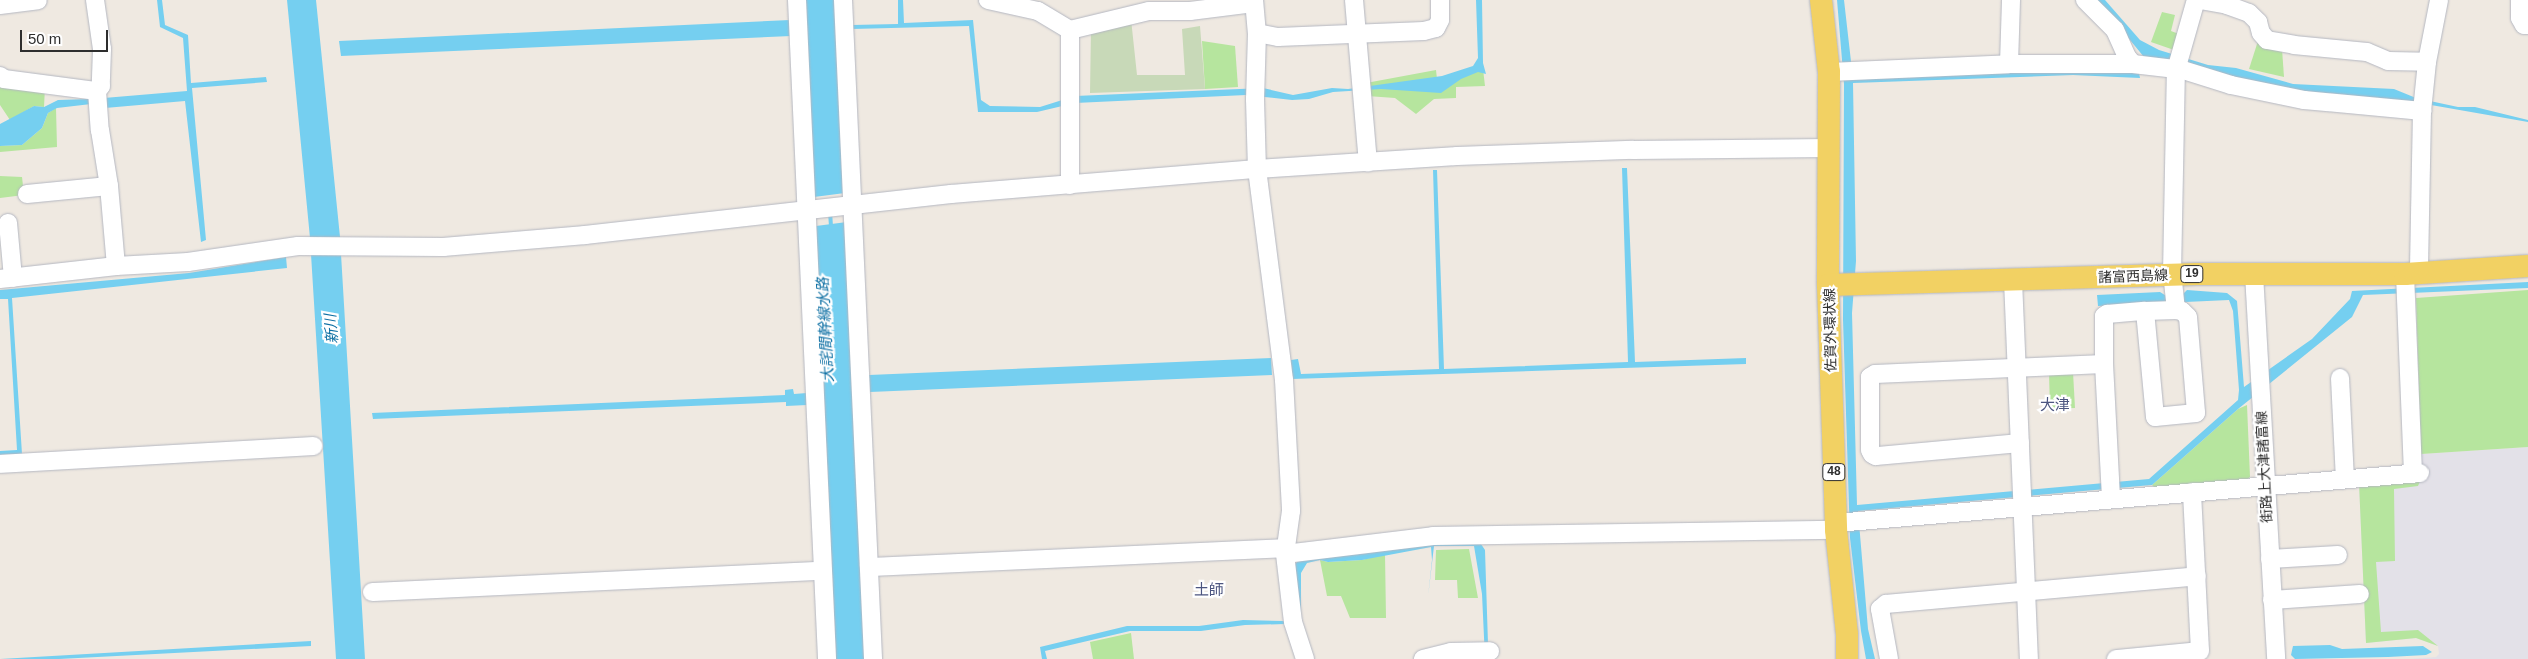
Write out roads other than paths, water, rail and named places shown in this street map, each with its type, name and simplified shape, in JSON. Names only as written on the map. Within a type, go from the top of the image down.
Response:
[{"type":"main road","name":"佐賀外環状線","points":[[1821,0],[1841,71],[1829,148],[1842,285],[1847,659]]},
{"type":"main road","name":"諸富西島線","points":[[1842,285],[2013,280],[2174,292],[2254,274],[2409,283],[2528,266]]},
{"type":"street","points":[[0,5],[38,0]]},
{"type":"street","points":[[95,0],[102,49],[101,86],[97,91],[100,130],[109,186],[116,266]]},
{"type":"street","points":[[797,0],[830,209],[869,567],[874,659]]},
{"type":"street","points":[[827,659],[823,570],[830,209],[843,0]]},
{"type":"street","points":[[988,0],[1038,11],[1070,30],[1147,5],[1190,11],[1254,1],[1257,33],[1255,93],[1257,169],[1284,380],[1291,512],[1285,551],[1293,622],[1305,659]]},
{"type":"street","points":[[1354,0],[1368,162]]},
{"type":"street","points":[[1257,33],[1278,37],[1424,31],[1436,28],[1440,20],[1440,0]]},
{"type":"street","points":[[2008,64],[2011,0]]},
{"type":"street","points":[[2085,0],[2115,30],[2127,58],[2133,64]]},
{"type":"street","points":[[2145,311],[2155,417],[2196,413],[2188,317],[2174,292],[2177,62],[2198,0],[2227,5],[2249,13],[2258,22],[2261,33],[2267,40],[2294,45],[2367,52],[2388,61],[2427,62]]},
{"type":"street","points":[[869,567],[1285,551],[1433,536],[1845,524],[2023,498],[2111,490],[2192,492],[2265,484],[2416,473],[2409,283],[2427,62],[2439,0]]},
{"type":"street","points":[[2520,0],[2520,18],[2524,25],[2528,25]]},
{"type":"street","points":[[1070,30],[1070,185]]},
{"type":"street","points":[[1841,71],[2008,64],[2177,62]]},
{"type":"street","points":[[2177,62],[2183,70],[2231,85],[2304,100],[2423,105]]},
{"type":"street","points":[[0,76],[4,79],[97,91]]},
{"type":"street","points":[[8,223],[7,279],[116,266],[188,262],[298,246],[443,247],[585,235],[951,194],[1257,169],[1633,150],[1829,148]]},
{"type":"street","points":[[27,194],[109,186]]},
{"type":"street","name":"街路上大津諸富線","points":[[2254,274],[2276,659]]},
{"type":"street","points":[[2013,280],[2028,659]]},
{"type":"street","points":[[2111,490],[2104,364],[2104,316],[2145,311],[2174,292]]},
{"type":"street","points":[[2020,444],[1876,456],[1870,450],[1870,377],[1875,374],[2104,364]]},
{"type":"street","points":[[2340,378],[2344,479]]},
{"type":"street","points":[[0,464],[313,446]]},
{"type":"street","points":[[2116,659],[2202,655],[2192,492]]},
{"type":"street","points":[[2270,559],[2338,555]]},
{"type":"street","points":[[372,592],[823,570]]},
{"type":"street","points":[[1889,659],[1880,609],[1886,604],[2197,576]]},
{"type":"street","points":[[2272,600],[2360,594]]},
{"type":"street","points":[[1424,659],[1451,652],[1487,651]]},
{"type":"water","points":[[157,0],[162,0],[165,25],[188,35],[191,83],[266,77],[267,82],[192,88],[206,240],[201,242],[185,101],[105,108],[104,98],[187,91],[183,38],[160,27]]},
{"type":"water","name":"新川","points":[[287,0],[316,0],[340,237],[365,659],[336,659],[310,238]]},
{"type":"water","points":[[805,0],[836,0],[845,193],[814,197]]},
{"type":"water","points":[[898,0],[903,0],[904,23],[973,20],[981,100],[990,106],[1040,107],[1075,96],[1263,88],[1293,95],[1332,88],[1348,89],[1442,76],[1473,66],[1478,58],[1476,0],[1482,0],[1483,63],[1486,74],[1478,72],[1461,79],[1441,93],[1381,89],[1333,92],[1309,99],[1292,100],[1246,95],[1075,103],[1037,112],[978,112],[969,26],[852,29],[852,25],[898,24]]},
{"type":"water","points":[[1837,0],[1844,0],[1853,79],[2072,70],[2139,73],[2140,78],[2073,75],[1853,83],[1856,261],[1852,313],[1857,505],[2149,479],[2238,400],[2239,390],[2233,311],[2229,300],[2098,306],[2097,295],[2160,292],[2168,297],[2180,297],[2187,290],[2227,293],[2237,301],[2244,387],[2312,339],[2350,299],[2352,291],[2528,282],[2528,288],[2363,295],[2352,317],[2238,409],[2152,485],[1858,511],[1868,629],[1875,659],[1866,659],[1850,538],[1843,320],[1844,84]]},
{"type":"water","points":[[2097,0],[2105,0],[2140,40],[2159,50],[2208,65],[2236,68],[2293,84],[2394,89],[2416,98],[2458,107],[2475,107],[2528,120],[2528,122],[2431,105],[2320,97],[2233,81],[2181,63],[2144,57]]},
{"type":"water","points":[[790,20],[791,36],[341,56],[339,41]]},
{"type":"water","points":[[90,99],[91,104],[57,108],[48,113],[42,128],[22,145],[0,146],[0,124],[34,106],[44,107],[58,100]]},
{"type":"water","points":[[1622,168],[1627,168],[1635,362],[1746,358],[1746,364],[1292,379],[1291,360],[1298,359],[1301,374],[1439,369],[1433,170],[1437,170],[1444,369],[1628,362]]},
{"type":"water","points":[[847,222],[868,659],[836,659],[816,226]]},
{"type":"water","points":[[286,257],[287,268],[12,298],[22,454],[0,455],[0,451],[17,450],[8,299],[0,299],[0,290],[189,273]]},
{"type":"water","points":[[1271,358],[1272,375],[870,392],[869,375]]},
{"type":"water","points":[[793,389],[794,394],[807,393],[807,405],[786,406],[786,402],[373,419],[372,413],[785,395],[785,390]]},
{"type":"water","points":[[1479,541],[1485,550],[1488,644],[1485,659],[1482,594],[1474,546],[1434,546],[1428,597],[1432,560],[1431,547],[1362,560],[1328,562],[1320,560],[1307,563],[1301,573],[1301,621],[1293,565],[1303,558],[1436,543]]},
{"type":"water","points":[[1243,620],[1284,621],[1285,624],[1245,625],[1201,631],[1130,631],[1045,651],[1047,659],[1042,659],[1040,647],[1127,626],[1199,626]]},
{"type":"water","points":[[311,641],[311,646],[59,659],[0,659]]},
{"type":"water","points":[[2330,645],[2342,649],[2423,646],[2432,652],[2426,655],[2388,657],[2295,659],[2291,655],[2293,646]]},
{"type":"waterway","name":"大詫間幹線水路","points":[[830,212],[831,228]]},
{"type":"district","name":"大津","points":[[2055,405]]},
{"type":"district","name":"土師","points":[[1209,590]]}]
